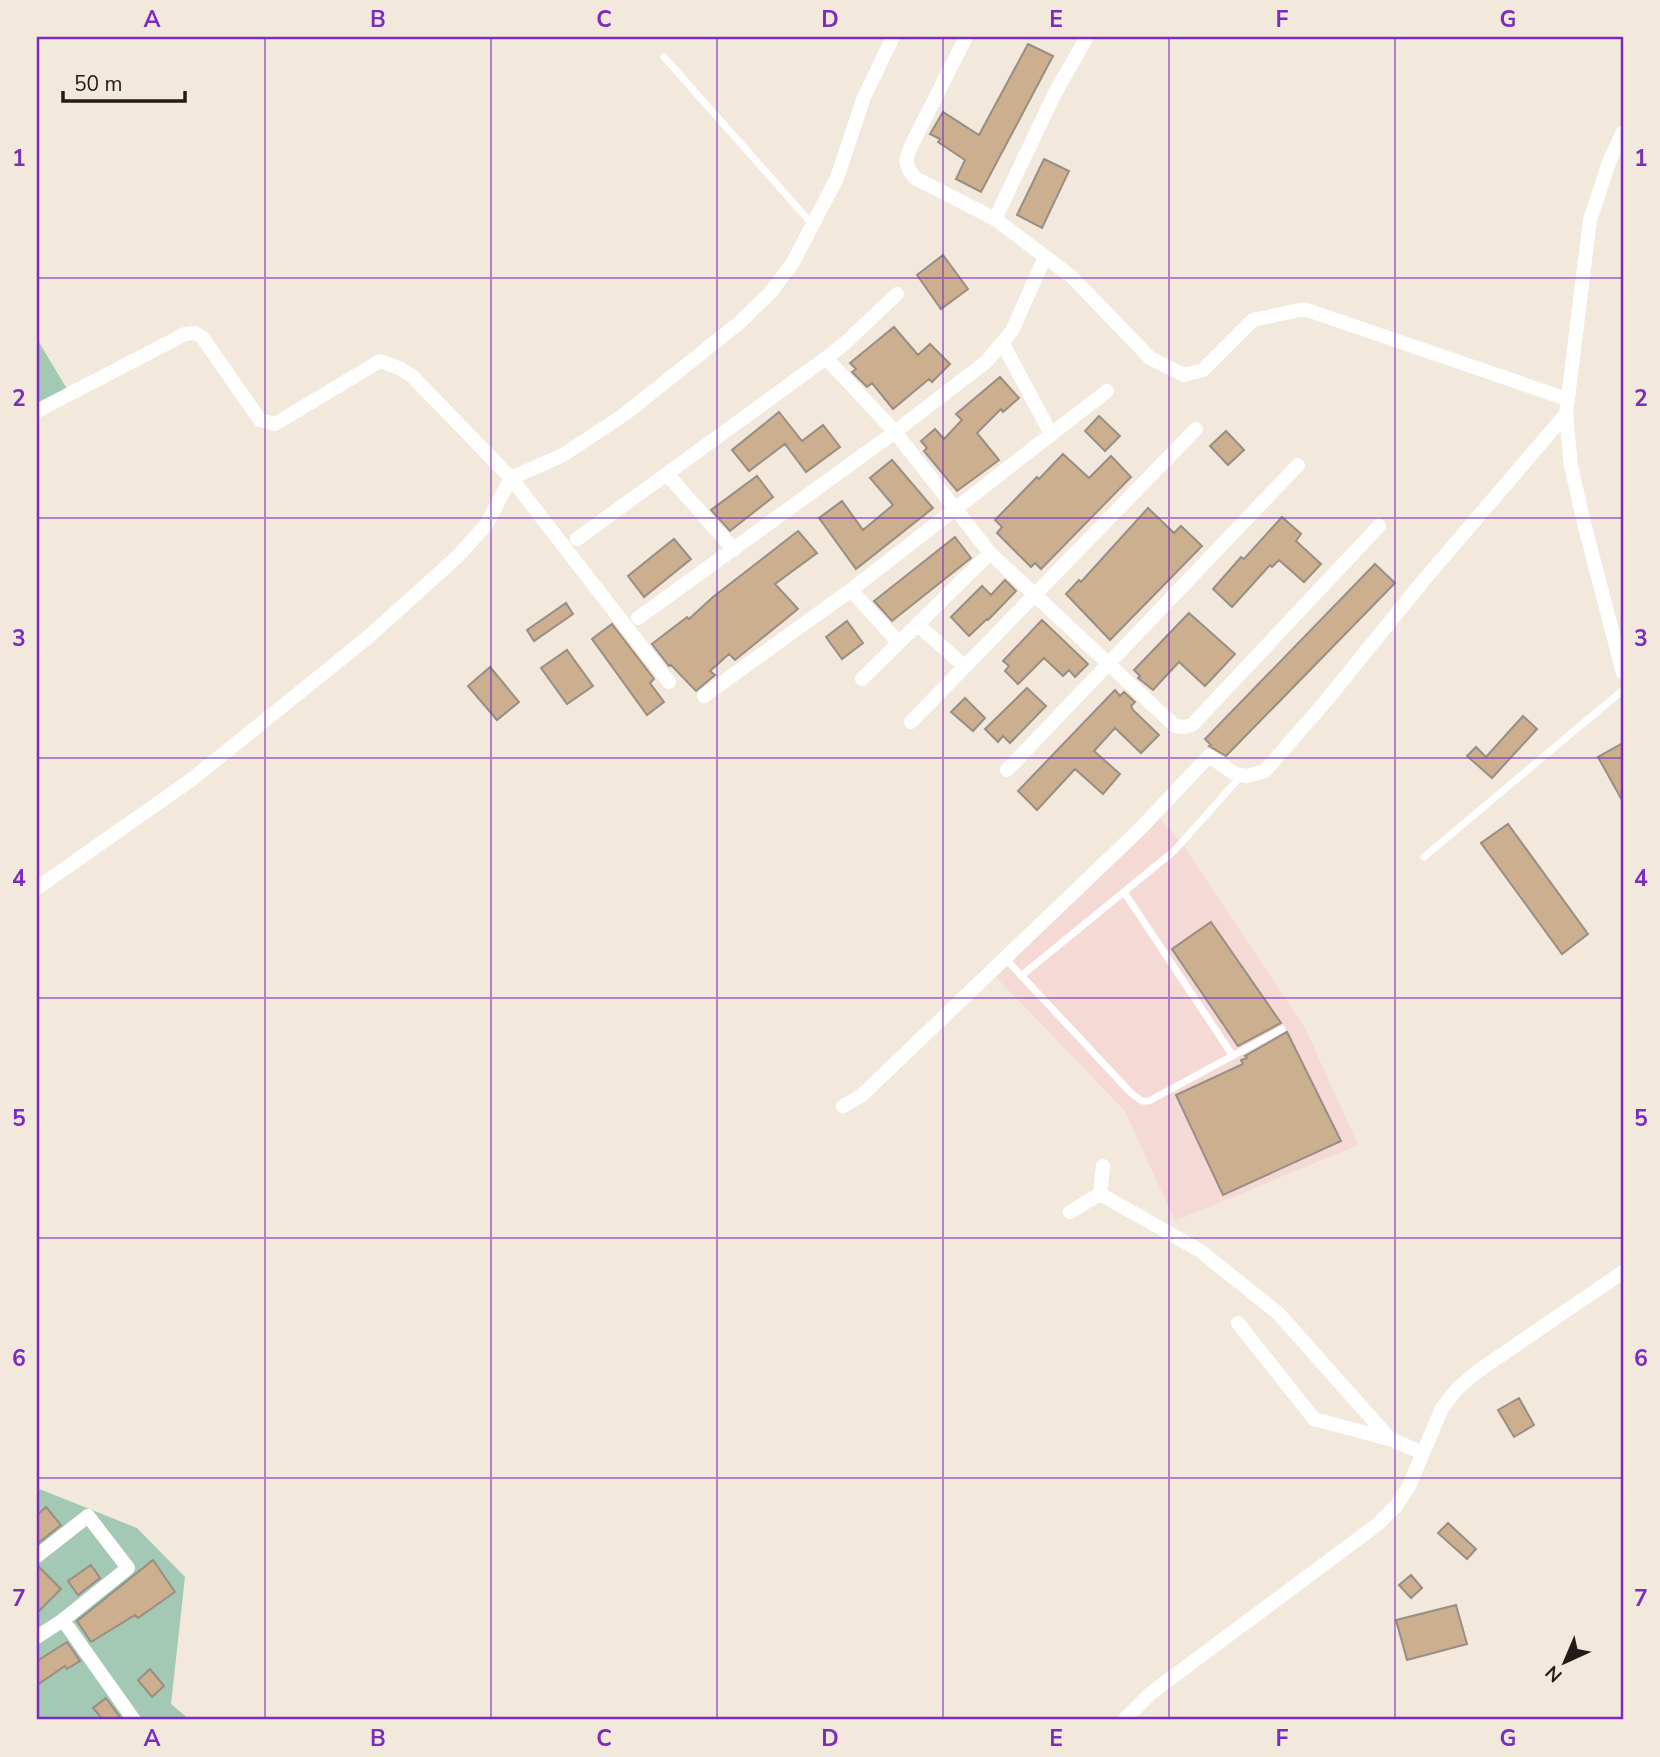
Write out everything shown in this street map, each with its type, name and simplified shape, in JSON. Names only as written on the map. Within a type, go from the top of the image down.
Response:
[{"type":"street","points":[[37,888],[191,780],[367,638],[457,557],[486,524],[511,478],[563,455],[625,414],[739,323],[769,293],[792,264],[837,178],[863,97],[893,37]]},
{"type":"street","points":[[966,37],[905,159],[907,169],[915,178],[995,219],[1072,276],[1150,358],[1184,375],[1203,370],[1253,320],[1304,309],[1567,406]]},
{"type":"street","points":[[995,219],[1055,93],[1087,37]]},
{"type":"street","points":[[1623,132],[1609,162],[1590,220],[1567,406],[1571,466],[1623,673]]},
{"type":"street","points":[[638,618],[895,432],[987,361],[1012,331],[1045,257]]},
{"type":"street","points":[[577,539],[826,358],[897,294]]},
{"type":"street","points":[[37,411],[185,334],[195,333],[202,337],[260,420],[268,424],[275,425],[380,361],[400,368],[412,376],[511,478],[669,682]]},
{"type":"street","points":[[1003,344],[1051,434]]},
{"type":"street","points":[[826,358],[895,432],[990,554],[1175,726],[1193,724],[1378,526]]},
{"type":"street","points":[[704,696],[852,590],[1107,391]]},
{"type":"street","points":[[843,1106],[861,1096],[1140,829],[1209,756],[1224,768],[1241,775],[1258,775],[1265,771],[1325,702],[1567,406]]},
{"type":"street","points":[[911,722],[1196,429]]},
{"type":"street","points":[[1007,770],[1298,465]]},
{"type":"street","points":[[667,474],[734,550]]},
{"type":"street","points":[[862,679],[990,554]]},
{"type":"street","points":[[852,590],[898,642]]},
{"type":"street","points":[[917,624],[964,666]]},
{"type":"street","points":[[1100,1194],[1103,1166]]},
{"type":"street","points":[[1070,1212],[1100,1194]]},
{"type":"street","points":[[1100,1194],[1199,1250],[1278,1313],[1390,1439]]},
{"type":"street","points":[[1124,1720],[1152,1693],[1378,1524],[1396,1506],[1409,1486],[1442,1408],[1458,1388],[1478,1371],[1623,1272]]},
{"type":"street","points":[[1238,1323],[1314,1419],[1390,1439],[1423,1453]]},
{"type":"street","points":[[37,1556],[88,1516],[128,1568],[64,1620],[37,1637]]},
{"type":"street","points":[[64,1620],[134,1720]]},
{"type":"lane","points":[[664,57],[811,224]]},
{"type":"lane","points":[[1424,857],[1623,690]]},
{"type":"lane","points":[[1021,976],[1174,851],[1241,775]]},
{"type":"lane","points":[[1124,892],[1233,1056]]},
{"type":"lane","points":[[1004,957],[1131,1093],[1142,1101],[1150,1101],[1282,1029]]},
{"type":"shaded area","points":[[1159,817],[1185,848],[1306,1030],[1358,1145],[1175,1221],[1125,1111],[996,977]]},
{"type":"green space","points":[[37,339],[67,389],[37,411]]},
{"type":"green space","points":[[37,1488],[137,1528],[185,1577],[171,1704],[190,1720],[37,1720]]},
{"type":"building","points":[[1028,44],[1053,56],[981,192],[956,179],[965,160],[930,134],[943,112],[979,135]]},
{"type":"building","points":[[1044,159],[1069,171],[1042,228],[1017,215]]},
{"type":"building","points":[[943,255],[968,289],[941,309],[917,275]]},
{"type":"building","points":[[894,327],[918,355],[930,344],[950,364],[932,382],[929,379],[893,409],[872,383],[867,387],[852,372],[856,369],[850,363]]},
{"type":"building","points":[[1000,377],[1019,398],[1003,412],[1001,409],[977,433],[999,460],[957,491],[924,451],[927,448],[921,441],[935,429],[944,439],[962,420],[956,414]]},
{"type":"building","points":[[779,412],[802,441],[823,425],[840,447],[806,472],[785,444],[749,471],[732,450]]},
{"type":"building","points":[[1099,416],[1120,436],[1105,451],[1085,431]]},
{"type":"building","points":[[1226,431],[1244,450],[1228,465],[1210,446]]},
{"type":"building","points":[[1063,454],[1089,478],[1111,456],[1131,477],[1041,569],[1035,563],[1031,567],[997,533],[1002,527],[995,520]]},
{"type":"building","points":[[892,460],[933,508],[856,569],[819,518],[842,501],[863,530],[893,505],[870,478]]},
{"type":"building","points":[[757,476],[773,497],[730,531],[711,510]]},
{"type":"building","points":[[1148,508],[1174,533],[1181,526],[1202,546],[1110,640],[1066,594],[1079,580],[1081,582]]},
{"type":"building","points":[[1282,517],[1301,534],[1296,541],[1321,564],[1304,582],[1279,560],[1272,567],[1270,565],[1232,607],[1213,589]]},
{"type":"building","points":[[798,531],[817,553],[775,584],[798,609],[735,660],[729,654],[710,671],[715,675],[696,691],[669,666],[652,644],[687,617],[689,619]]},
{"type":"building","points":[[955,537],[971,558],[892,621],[874,601]]},
{"type":"building","points":[[674,539],[691,559],[644,597],[628,576]]},
{"type":"building","points":[[1375,564],[1395,583],[1226,756],[1209,746],[1211,745],[1205,739]]},
{"type":"building","points":[[1005,580],[1016,591],[969,636],[951,617],[982,586],[991,595]]},
{"type":"building","points":[[566,603],[573,614],[534,641],[527,630]]},
{"type":"building","points":[[1189,613],[1235,654],[1205,686],[1179,662],[1153,690],[1138,678],[1140,676],[1134,670]]},
{"type":"building","points":[[1042,620],[1088,664],[1075,677],[1069,670],[1063,676],[1044,658],[1018,684],[1005,671],[1009,666],[1003,661]]},
{"type":"building","points":[[847,621],[863,643],[842,659],[826,637]]},
{"type":"building","points":[[612,624],[654,679],[650,683],[664,702],[647,715],[592,639]]},
{"type":"building","points":[[567,650],[593,686],[567,704],[541,668]]},
{"type":"building","points":[[490,667],[519,702],[497,720],[468,686]]},
{"type":"building","points":[[1027,688],[1046,706],[1010,743],[1003,736],[998,742],[985,729]]},
{"type":"building","points":[[1115,690],[1120,696],[1124,692],[1135,702],[1131,706],[1133,710],[1159,735],[1141,753],[1115,728],[1094,751],[1120,774],[1103,794],[1075,769],[1037,810],[1018,791]]},
{"type":"building","points":[[965,698],[985,718],[973,731],[951,712]]},
{"type":"building","points":[[1523,716],[1537,729],[1492,778],[1467,756],[1476,747],[1486,757]]},
{"type":"building","points":[[1623,743],[1623,802],[1598,757]]},
{"type":"building","points":[[1508,824],[1588,934],[1562,954],[1481,843]]},
{"type":"building","points":[[1211,922],[1281,1023],[1238,1046],[1172,949]]},
{"type":"building","points":[[1287,1032],[1341,1141],[1223,1195],[1176,1095],[1243,1064],[1241,1060],[1247,1058],[1245,1056]]},
{"type":"building","points":[[1519,1398],[1534,1425],[1514,1437],[1498,1410]]},
{"type":"building","points":[[46,1507],[61,1525],[37,1544],[37,1515]]},
{"type":"building","points":[[1448,1523],[1476,1549],[1467,1559],[1438,1533]]},
{"type":"building","points":[[153,1560],[175,1592],[138,1618],[135,1615],[91,1642],[77,1621]]},
{"type":"building","points":[[37,1565],[61,1589],[37,1613]]},
{"type":"building","points":[[91,1565],[100,1578],[78,1595],[68,1581]]},
{"type":"building","points":[[1411,1575],[1422,1588],[1411,1598],[1399,1585]]},
{"type":"building","points":[[1456,1605],[1467,1644],[1407,1660],[1396,1620]]},
{"type":"building","points":[[67,1642],[80,1661],[67,1669],[65,1666],[37,1685],[37,1661]]},
{"type":"building","points":[[150,1669],[164,1686],[152,1697],[138,1680]]},
{"type":"building","points":[[106,1698],[122,1720],[103,1720],[93,1708]]}]
